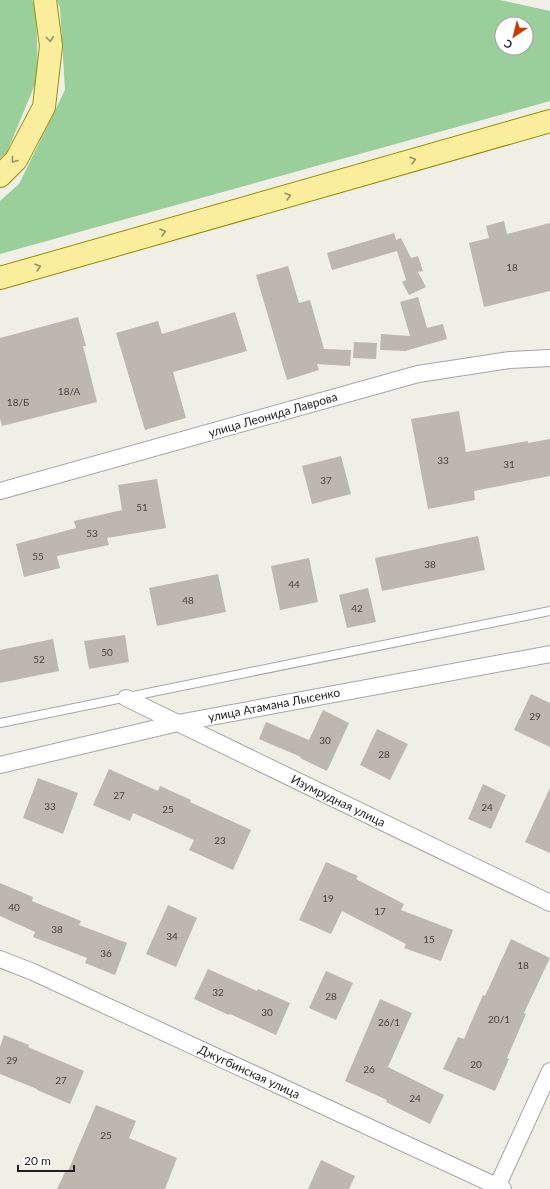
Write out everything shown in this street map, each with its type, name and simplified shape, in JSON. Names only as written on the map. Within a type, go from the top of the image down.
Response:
[{"type":"main road","points":[[0,176],[16,160],[44,107],[51,46],[45,0]]},
{"type":"main road","points":[[0,278],[550,121]]},
{"type":"street","name":"улица Леонида Лаврова","points":[[0,491],[418,374],[510,360],[550,358]]},
{"type":"street","name":"улица Атамана Лысенко","points":[[0,765],[178,723],[550,654]]},
{"type":"street","name":"Изумрудная улица","points":[[126,698],[550,903]]},
{"type":"street","name":"Джугбинская улица","points":[[0,959],[33,972],[499,1188]]},
{"type":"street","points":[[499,1188],[550,1071]]},
{"type":"lane","points":[[0,723],[550,611]]},
{"type":"green space","points":[[0,0],[32,0],[36,7],[38,77],[7,152],[0,158]]},
{"type":"green space","points":[[57,0],[500,0],[550,11],[550,101],[0,254],[0,201],[19,184],[65,90],[60,8]]},
{"type":"building","points":[[504,221],[507,234],[550,223],[550,291],[484,307],[469,243],[489,238],[486,226]]},
{"type":"building","points":[[394,233],[396,240],[401,238],[411,258],[418,256],[423,271],[418,272],[426,287],[409,295],[402,282],[406,280],[397,251],[332,270],[327,253]]},
{"type":"building","points":[[288,266],[299,303],[310,300],[324,349],[351,350],[350,366],[317,364],[319,370],[287,380],[256,275]]},
{"type":"building","points":[[418,297],[427,328],[443,324],[447,339],[405,351],[380,350],[381,334],[410,336],[400,302]]},
{"type":"building","points":[[235,312],[247,351],[173,372],[186,418],[145,430],[116,333],[158,321],[162,334]]},
{"type":"building","points":[[78,317],[86,346],[83,346],[97,402],[2,426],[0,418],[0,338]]},
{"type":"building","points":[[354,342],[377,343],[376,359],[353,358]]},
{"type":"building","points":[[459,411],[466,452],[528,441],[528,443],[550,439],[550,476],[474,491],[475,500],[428,509],[411,419]]},
{"type":"building","points":[[341,456],[351,494],[312,504],[302,466]]},
{"type":"building","points":[[157,479],[166,528],[107,538],[109,545],[57,556],[60,568],[24,577],[16,544],[76,528],[74,521],[122,510],[118,485]]},
{"type":"building","points":[[478,536],[485,570],[382,591],[375,558]]},
{"type":"building","points":[[309,558],[318,602],[280,610],[271,566]]},
{"type":"building","points":[[218,574],[226,612],[157,626],[149,588]]},
{"type":"building","points":[[368,588],[376,622],[347,628],[339,595]]},
{"type":"building","points":[[125,635],[129,662],[89,669],[84,641]]},
{"type":"building","points":[[53,639],[59,671],[0,683],[0,650]]},
{"type":"building","points":[[531,694],[550,703],[550,747],[514,730]]},
{"type":"building","points":[[323,710],[349,723],[327,771],[300,758],[301,757],[259,739],[266,722],[309,740]]},
{"type":"building","points":[[377,729],[408,744],[390,780],[360,765]]},
{"type":"building","points":[[109,769],[158,791],[160,786],[191,800],[190,802],[251,830],[233,870],[189,850],[194,840],[133,813],[130,821],[93,805]]},
{"type":"building","points":[[38,778],[78,793],[63,834],[23,818]]},
{"type":"building","points":[[483,784],[506,795],[491,829],[468,819]]},
{"type":"building","points":[[550,788],[550,853],[525,842]]},
{"type":"building","points":[[326,862],[358,876],[356,879],[404,904],[401,910],[453,930],[441,961],[404,948],[406,944],[342,911],[331,934],[299,920]]},
{"type":"building","points":[[0,883],[33,897],[32,901],[81,921],[79,925],[127,943],[115,975],[85,963],[87,958],[33,937],[35,932],[0,916]]},
{"type":"building","points":[[168,905],[197,918],[176,967],[146,954]]},
{"type":"building","points":[[511,939],[550,958],[524,1013],[526,1014],[495,1091],[443,1069],[458,1037],[464,1039],[483,995],[485,996]]},
{"type":"building","points":[[208,969],[257,991],[258,989],[290,1003],[276,1035],[194,999]]},
{"type":"building","points":[[326,971],[353,983],[336,1020],[309,1008]]},
{"type":"building","points":[[380,999],[412,1013],[388,1067],[444,1095],[430,1124],[386,1102],[387,1100],[345,1081]]},
{"type":"building","points":[[4,1035],[84,1071],[70,1104],[0,1074],[0,1047]]},
{"type":"building","points":[[96,1105],[136,1121],[129,1138],[177,1158],[165,1189],[57,1189],[66,1170],[68,1171]]},
{"type":"building","points":[[321,1160],[355,1176],[349,1189],[308,1189]]}]
